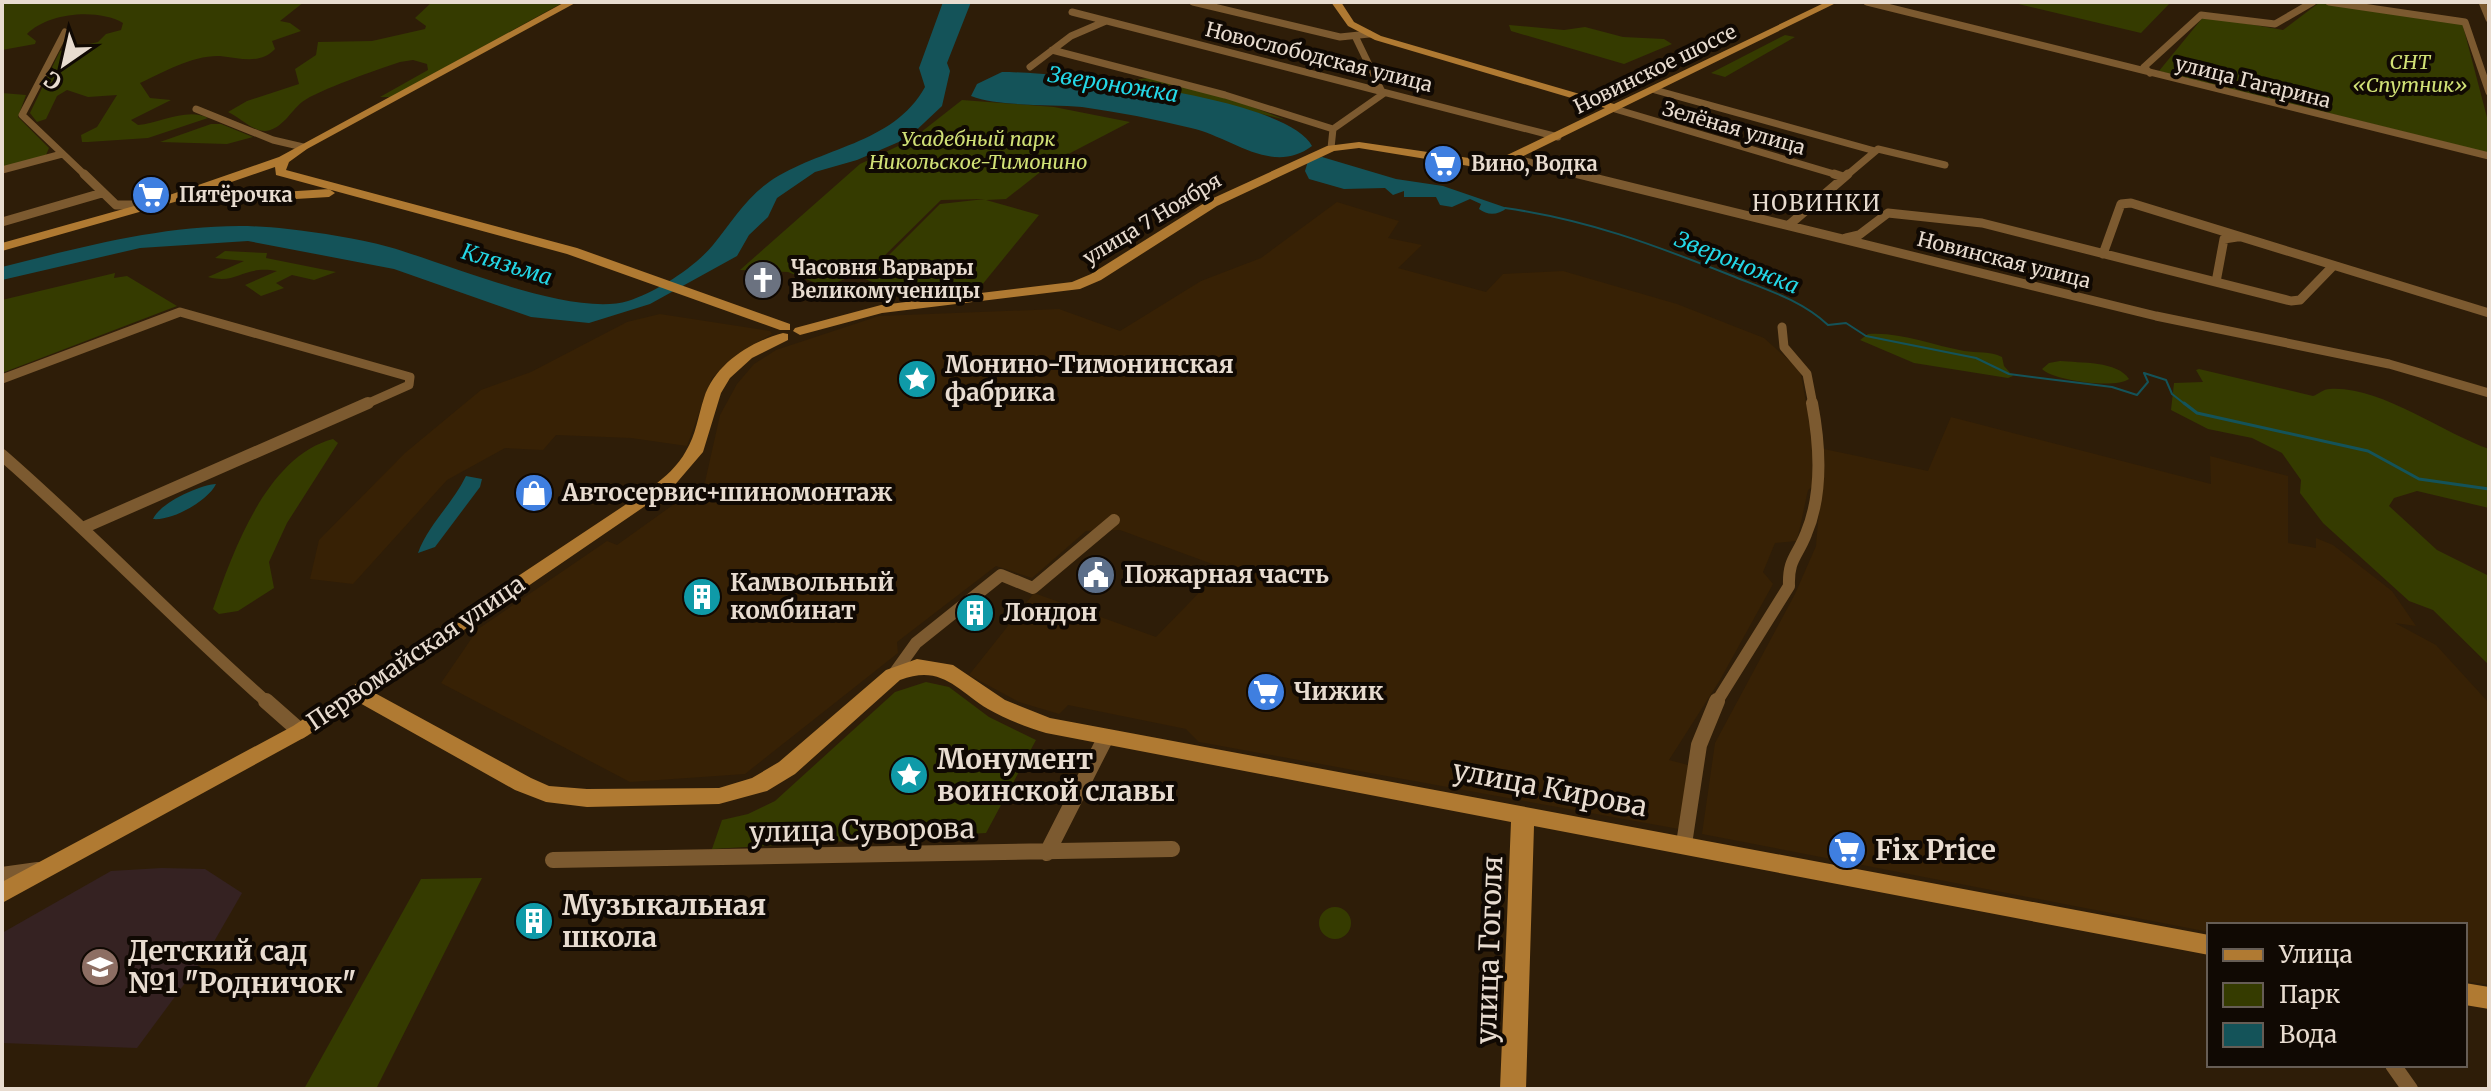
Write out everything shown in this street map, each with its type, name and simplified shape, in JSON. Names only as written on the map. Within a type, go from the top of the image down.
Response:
[{"type":"main road","points":[[2,247],[281,166],[303,147],[572,2]]},
{"type":"main road","points":[[1336,2],[1351,24],[1369,34],[1616,109]]},
{"type":"main road","name":"Новинское шоссе","points":[[1331,148],[1359,145],[1461,162],[1512,158],[1833,2]]},
{"type":"main road","name":"улица 7 Ноября","points":[[789,331],[881,309],[1075,286],[1096,277],[1190,216],[1284,167],[1331,148]]},
{"type":"main road","points":[[281,166],[343,192],[572,251],[789,331]]},
{"type":"main road","points":[[156,204],[343,192]]},
{"type":"main road","name":"Первомайская улица","points":[[763,345],[815,326]]},
{"type":"main road","name":"Первомайская улица","points":[[2,893],[300,731],[675,477],[700,446],[719,381],[740,360],[789,331]]},
{"type":"main road","name":"улица Кирова","points":[[893,675],[917,666],[946,670],[998,705],[1046,725],[2207,945]]},
{"type":"main road","points":[[358,693],[546,794],[587,798],[681,799],[739,793],[787,768],[893,675]]},
{"type":"main road","name":"улица Гоголя","points":[[1513,1089],[1523,814]]},
{"type":"main road","points":[[2467,994],[2489,998]]},
{"type":"street","points":[[1193,2],[1356,38],[1369,34]]},
{"type":"street","name":"улица Гагарина","points":[[1867,2],[2116,65],[2148,69],[2489,156]]},
{"type":"street","points":[[2148,69],[2201,15],[2275,24],[2313,2]]},
{"type":"street","points":[[2329,2],[2466,23],[2475,59],[2489,92]]},
{"type":"street","points":[[2482,2],[2488,15]]},
{"type":"street","name":"Новослободская улица","points":[[1072,12],[1558,137]]},
{"type":"street","points":[[1030,67],[1052,50],[1106,21]]},
{"type":"street","points":[[65,32],[22,115],[102,193],[121,206],[156,204]]},
{"type":"street","points":[[1331,148],[1333,129],[1380,97],[1384,90],[1356,38]]},
{"type":"street","points":[[1052,50],[1225,95],[1333,129]]},
{"type":"street","points":[[2475,50],[2488,52]]},
{"type":"street","points":[[1655,90],[1875,151],[1887,149],[1945,165]]},
{"type":"street","points":[[196,109],[273,140],[303,147]]},
{"type":"street","name":"Зелёная улица","points":[[1616,109],[1843,177]]},
{"type":"street","points":[[1789,225],[1875,151]]},
{"type":"street","points":[[2,170],[62,154]]},
{"type":"street","name":"Новинская улица","points":[[1512,158],[1843,238],[1863,240],[2156,316],[2389,364],[2489,393]]},
{"type":"street","points":[[2,222],[102,193]]},
{"type":"street","points":[[2103,254],[2120,205],[2125,202],[2489,313]]},
{"type":"street","points":[[1863,240],[1883,215],[1909,213],[1972,221],[2297,301],[2333,266]]},
{"type":"street","points":[[2216,282],[2224,239],[2240,237]]},
{"type":"street","points":[[2,379],[180,312],[410,377],[409,385],[85,527]]},
{"type":"street","points":[[1684,844],[1699,745],[1713,708],[1789,586],[1788,566],[1807,533],[1818,480],[1818,435],[1807,374],[1784,347],[1782,327]]},
{"type":"street","points":[[2,455],[85,527],[196,639],[300,731]]},
{"type":"street","points":[[893,675],[916,643],[1001,575],[1033,588],[1114,520]]},
{"type":"street","points":[[1047,853],[1106,737]]},
{"type":"street","name":"улица Суворова","points":[[553,860],[1172,849]]},
{"type":"street","points":[[2,875],[46,870]]},
{"type":"street","points":[[2394,1067],[2410,1089]]},
{"type":"shaded area","points":[[1337,202],[1399,221],[1388,238],[1422,245],[1398,268],[1486,292],[1503,274],[1563,271],[1677,304],[1764,338],[1800,370],[1812,434],[1812,487],[1808,490],[1797,541],[1775,543],[1763,572],[1773,584],[1720,680],[1669,760],[1688,765],[1679,829],[1199,742],[1186,729],[1068,705],[1059,714],[1019,702],[969,675],[1034,593],[1156,637],[1223,568],[1120,530],[1086,531],[1032,578],[996,566],[897,642],[898,653],[745,774],[630,782],[441,683],[478,629],[607,541],[617,545],[705,482],[720,415],[737,384],[754,364],[776,350],[879,316],[1059,309],[1120,331],[1201,281],[1261,258]]},
{"type":"shaded area","points":[[660,314],[770,331],[772,334],[746,349],[712,378],[687,446],[631,438],[556,435],[543,450],[505,448],[447,480],[353,584],[310,579],[319,540],[405,453],[481,390],[531,372],[627,322]]},
{"type":"shaded area","points":[[1951,417],[2211,484],[2210,456],[2288,476],[2288,543],[2316,548],[2316,538],[2333,545],[2392,591],[2416,626],[2395,623],[2436,645],[2489,703],[2489,985],[2467,981],[2467,923],[2207,923],[2207,932],[1702,834],[1715,743],[1795,594],[1816,546],[1824,449],[1928,471]]},
{"type":"shaded area","name":"Детский сад №1 \"Родничок\"","points":[[205,869],[242,893],[208,952],[137,1048],[2,1043],[2,933],[111,871]]},
{"type":"green space","points":[[2,2],[304,2],[280,21],[290,23],[301,31],[272,41],[275,49],[263,57],[199,58],[140,83],[150,98],[171,100],[131,120],[138,125],[192,114],[208,118],[148,138],[82,142],[81,135],[97,127],[117,95],[88,97],[67,90],[57,96],[46,119],[37,122],[30,113],[60,51],[98,42],[106,34],[121,30],[123,23],[100,15],[60,17],[27,34],[36,41],[35,44],[2,50]]},
{"type":"green space","points":[[432,2],[564,2],[391,97],[380,97],[428,70],[427,64],[413,60],[400,62],[335,86],[302,102],[272,130],[261,131],[251,127],[228,112],[247,101],[299,84],[295,69],[316,55],[318,42],[372,41],[425,29],[426,26],[415,18]]},
{"type":"green space","points":[[2010,2],[2171,2],[2141,33]]},
{"type":"green space","name":"СНТ «Спутник»","points":[[2320,2],[2462,22],[2489,125],[2489,153],[2159,71],[2204,16],[2283,30]]},
{"type":"green space","points":[[1509,25],[1564,30],[1585,27],[1623,37],[1664,39],[1672,44],[1624,64],[1511,31]]},
{"type":"green space","points":[[1785,35],[1795,37],[1725,77],[1711,73]]},
{"type":"green space","points":[[1148,78],[1234,100],[1286,120],[1125,81]]},
{"type":"green space","points":[[2,93],[26,95],[18,117],[49,148],[46,155],[2,168]]},
{"type":"green space","name":"Усадебный парк Никольское-Тимонино","points":[[962,100],[1054,107],[1130,122],[1053,162],[1006,199],[986,200],[1039,215],[977,291],[901,293],[865,279],[940,204],[985,199],[941,200],[873,267],[826,287],[788,272],[740,270],[860,164],[911,140]]},
{"type":"green space","points":[[211,124],[221,124],[253,137],[227,144],[160,142]]},
{"type":"green space","points":[[225,251],[267,253],[266,258],[336,272],[314,280],[292,275],[276,283],[284,288],[261,296],[245,285],[277,271],[255,271],[227,279],[208,277],[244,261],[215,258]]},
{"type":"green space","points":[[115,273],[114,278],[127,276],[177,306],[2,373],[2,300]]},
{"type":"green space","points":[[1868,334],[1893,335],[1997,355],[2002,357],[2004,366],[2013,376],[2008,378],[1914,363],[1860,340]]},
{"type":"green space","points":[[2060,361],[2108,366],[2124,373],[2129,379],[2112,383],[2085,382],[2059,377],[2042,369],[2049,363]]},
{"type":"green space","points":[[2196,370],[2313,396],[2330,389],[2370,395],[2489,449],[2489,508],[2417,491],[2394,498],[2389,506],[2437,550],[2489,576],[2489,665],[2433,610],[2409,601],[2323,523],[2300,493],[2301,480],[2282,453],[2252,438],[2208,429],[2171,410],[2174,383],[2203,382]]},
{"type":"green space","points":[[333,439],[338,443],[287,523],[269,562],[274,588],[238,611],[219,614],[213,609],[231,560],[242,534],[271,485],[289,465],[310,449]]},
{"type":"green space","points":[[926,682],[949,687],[989,717],[1036,740],[986,833],[712,849],[722,820],[748,814],[775,801],[895,692]]},
{"type":"green space","points":[[482,878],[376,1089],[304,1089],[421,879]]},
{"type":"green space","points":[[1335,907],[1346,912],[1351,923],[1346,934],[1335,939],[1324,934],[1319,923],[1324,912]]},
{"type":"water","points":[[943,2],[971,2],[947,63],[950,71],[942,106],[908,138],[857,160],[815,172],[777,198],[768,217],[749,235],[737,256],[650,304],[589,323],[531,317],[394,269],[248,241],[140,248],[2,280],[2,267],[108,242],[180,230],[252,226],[313,232],[377,244],[543,296],[604,304],[628,301],[662,285],[696,262],[745,204],[769,182],[789,170],[875,133],[911,106],[925,87],[919,68]]},
{"type":"water","points":[[1002,72],[1118,82],[1217,101],[1261,114],[1294,129],[1312,146],[1297,154],[1267,156],[1191,128],[1150,119],[1082,107],[1010,104],[971,96],[977,84]]},
{"type":"water","points":[[1322,157],[1396,179],[1443,186],[1507,208],[1489,214],[1479,209],[1481,204],[1470,199],[1452,207],[1440,205],[1436,197],[1404,197],[1404,191],[1393,195],[1385,188],[1344,189],[1309,179],[1305,171],[1308,161]]},
{"type":"water","points":[[466,476],[482,479],[480,487],[435,547],[418,553],[428,532]]},
{"type":"water","points":[[216,484],[189,509],[170,517],[153,519],[163,507],[181,496]]},
{"type":"waterway","name":"Звероножка","points":[[1505,208],[1564,219],[1646,243],[1781,296],[1806,308],[1828,325],[1846,323],[1866,336],[1976,358],[2009,374],[2112,387],[2137,395],[2148,382],[2144,373],[2166,380],[2172,394],[2186,405]]},
{"type":"waterway","name":"Звероножка","points":[[2184,403],[2197,413],[2368,451],[2419,479],[2489,489]]},
{"type":"place","name":"Вино, Водка","points":[[1443,164]]},
{"type":"place","name":"Пятёрочка","points":[[151,195]]},
{"type":"place","name":"Часовня Варвары Великомученицы","points":[[763,280]]},
{"type":"place","name":"Монино-Тимонинская фабрика","points":[[917,379]]},
{"type":"place","name":"Автосервис+шиномонтаж","points":[[534,493]]},
{"type":"place","name":"Пожарная часть","points":[[1096,575]]},
{"type":"place","name":"Камвольный комбинат","points":[[702,597]]},
{"type":"place","name":"Лондон","points":[[975,613]]},
{"type":"place","name":"Чижик","points":[[1266,692]]},
{"type":"place","name":"Монумент воинской славы","points":[[909,775]]},
{"type":"place","name":"Fix Price","points":[[1847,850]]},
{"type":"place","name":"Музыкальная школа","points":[[534,921]]},
{"type":"place","name":"Детский сад №1 \"Родничок\"","points":[[100,967]]},
{"type":"district","name":"НОВИНКИ","points":[[1817,203]]},
{"type":"water label","name":"Клязьма","points":[[507,264]]}]
